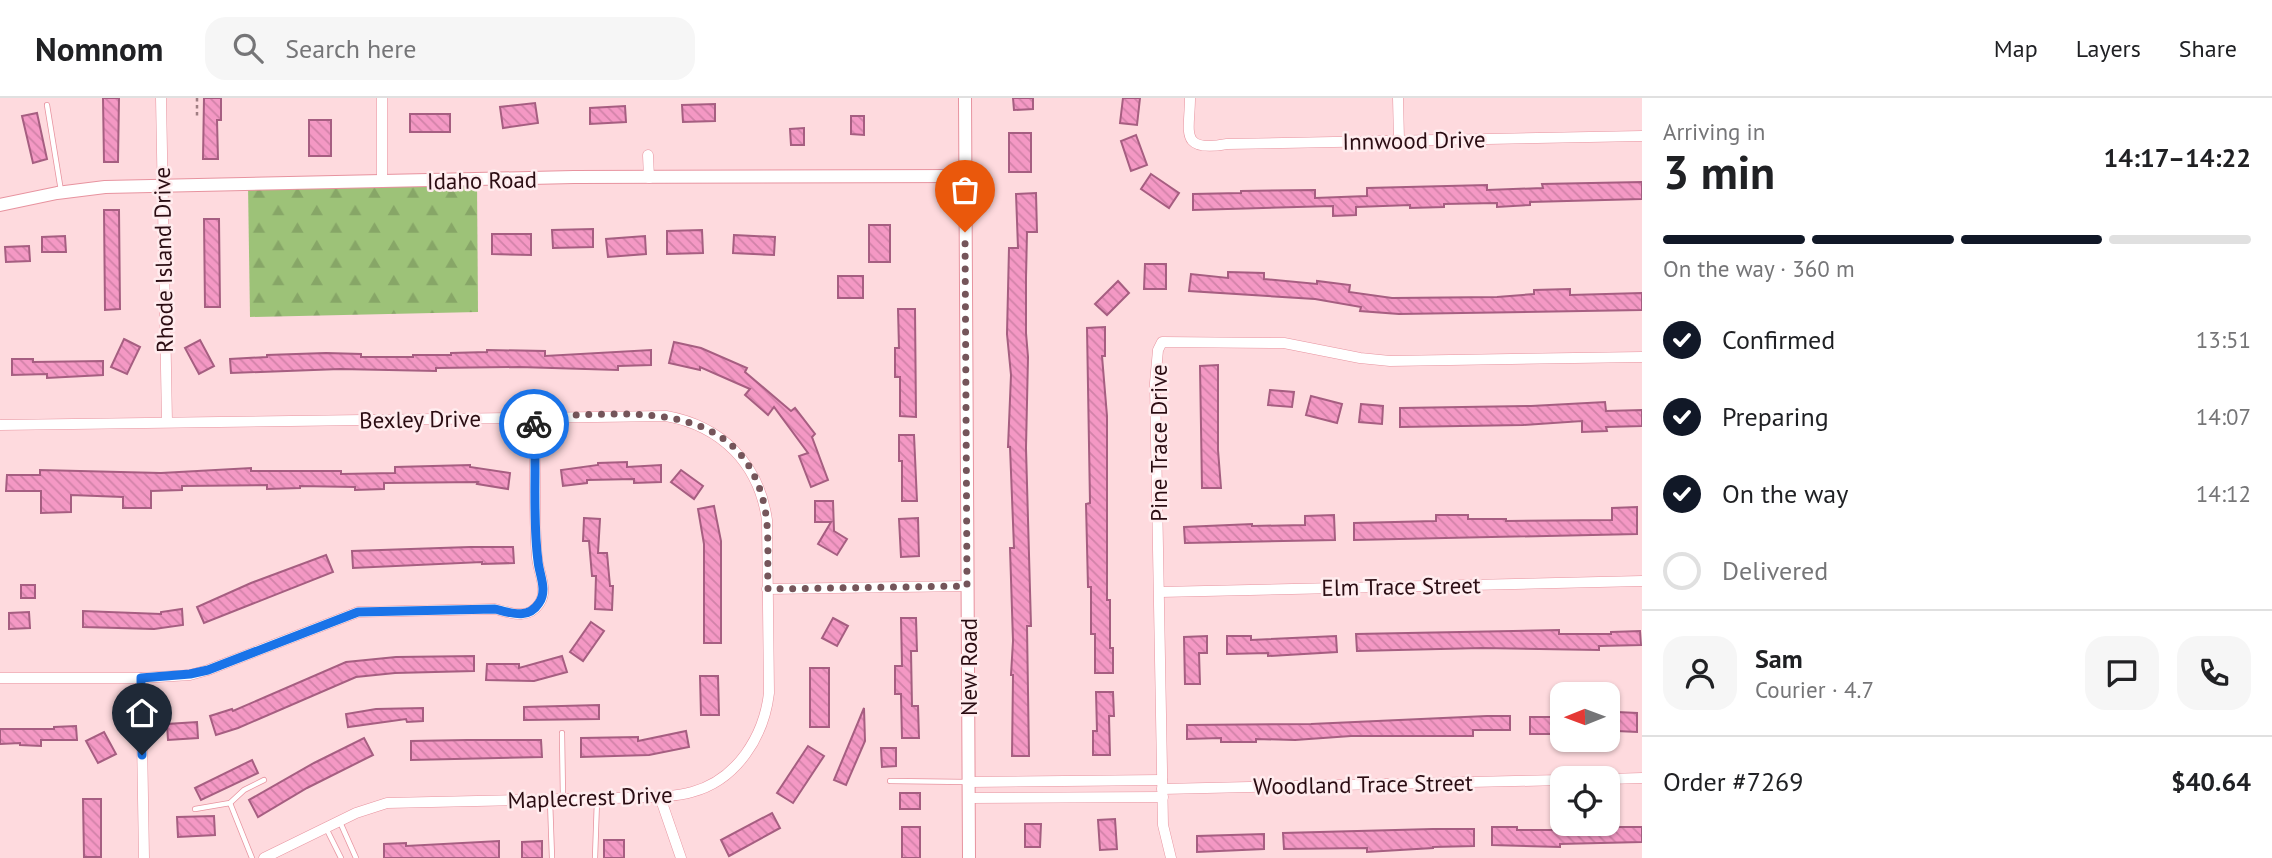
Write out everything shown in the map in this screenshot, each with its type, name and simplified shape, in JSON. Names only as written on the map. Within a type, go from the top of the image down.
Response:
[{"type":"street","name":"Rhode Island Drive","points":[[161,98],[167,422]]},
{"type":"street","points":[[382,98],[382,182]]},
{"type":"street","name":"New Road","points":[[965,98],[969,858]]},
{"type":"street","name":"Innwood Drive","points":[[1190,98],[1187,128],[1200,146],[1208,148],[1227,144],[1642,136]]},
{"type":"street","points":[[1398,98],[1399,140]]},
{"type":"street","points":[[648,155],[649,178]]},
{"type":"street","name":"Idaho Road","points":[[0,205],[62,192],[105,187],[821,175],[965,176]]},
{"type":"street","name":"Pine Trace Drive","points":[[1171,858],[1163,825],[1154,383],[1158,350],[1162,342],[1284,343],[1390,361],[1642,356]]},
{"type":"street","name":"Bexley Drive","points":[[0,425],[666,416],[694,422],[719,436],[745,461],[761,493],[767,520],[768,589]]},
{"type":"street","points":[[0,678],[141,678],[190,674],[208,670],[358,612],[495,609],[516,615],[532,610],[539,604],[543,593],[537,556],[533,417]]},
{"type":"street","name":"Elm Trace Street","points":[[1160,592],[1642,581]]},
{"type":"street","points":[[768,589],[967,586]]},
{"type":"street","name":"Maplecrest Drive","points":[[269,857],[339,821],[387,803],[660,797],[693,792],[715,782],[739,762],[757,737],[765,715],[769,693],[768,589]]},
{"type":"street","points":[[141,678],[144,858]]},
{"type":"street","points":[[1620,779],[1642,778]]},
{"type":"street","name":"Woodland Trace Street","points":[[969,798],[1162,789],[1550,780]]},
{"type":"street","name":"Woodland Trace Street","points":[[969,782],[1162,789]]},
{"type":"street","points":[[660,797],[681,858]]},
{"type":"lane","points":[[47,105],[62,192]]},
{"type":"lane","points":[[562,733],[563,799]]},
{"type":"lane","points":[[195,809],[230,803],[244,790],[264,779]]},
{"type":"lane","points":[[890,780],[969,782]]},
{"type":"lane","points":[[595,858],[597,798]]},
{"type":"lane","points":[[550,799],[552,858]]},
{"type":"lane","points":[[230,803],[252,858]]},
{"type":"lane","points":[[339,821],[356,858]]},
{"type":"lane","points":[[326,828],[341,858]]},
{"type":"path","points":[[197,98],[197,117]]},
{"type":"green space","points":[[477,180],[478,312],[250,317],[248,185]]},
{"type":"building","points":[[103,98],[119,98],[118,162],[104,162]]},
{"type":"building","points":[[204,98],[221,98],[221,120],[217,120],[218,159],[203,159]]},
{"type":"building","points":[[1013,98],[1033,98],[1033,109],[1014,110]]},
{"type":"building","points":[[1123,98],[1140,98],[1137,125],[1120,123]]},
{"type":"building","points":[[535,103],[538,123],[503,128],[500,107]]},
{"type":"building","points":[[715,104],[715,121],[683,122],[682,105]]},
{"type":"building","points":[[625,106],[626,122],[590,124],[590,108]]},
{"type":"building","points":[[37,113],[47,159],[33,163],[22,116]]},
{"type":"building","points":[[410,114],[450,114],[450,132],[410,132]]},
{"type":"building","points":[[851,116],[864,116],[864,135],[851,134]]},
{"type":"building","points":[[309,120],[331,120],[331,156],[309,156]]},
{"type":"building","points":[[804,128],[804,145],[791,145],[790,129]]},
{"type":"building","points":[[1009,133],[1031,133],[1031,172],[1009,172]]},
{"type":"building","points":[[1136,135],[1147,165],[1131,171],[1121,141]]},
{"type":"building","points":[[1151,174],[1179,193],[1169,208],[1141,189]]},
{"type":"building","points":[[1642,182],[1642,199],[1530,202],[1530,205],[1497,207],[1497,203],[1410,208],[1410,205],[1356,207],[1356,215],[1333,216],[1333,206],[1193,210],[1193,194],[1241,191],[1315,190],[1315,198],[1367,196],[1367,188],[1487,185],[1487,190],[1543,188],[1542,184]]},
{"type":"building","points":[[1036,193],[1037,232],[1027,232],[1026,278],[1026,448],[1031,626],[1027,626],[1029,756],[1012,756],[1013,641],[1010,548],[1014,548],[1008,447],[1011,375],[1007,334],[1009,248],[1018,248],[1016,194]]},
{"type":"building","points":[[104,210],[119,210],[120,309],[105,310]]},
{"type":"building","points":[[204,219],[219,219],[220,307],[205,307]]},
{"type":"building","points":[[869,225],[890,225],[890,262],[869,262]]},
{"type":"building","points":[[593,229],[593,247],[553,248],[552,230]]},
{"type":"building","points":[[702,230],[703,253],[667,254],[667,231]]},
{"type":"building","points":[[492,234],[531,234],[531,255],[492,254]]},
{"type":"building","points":[[734,235],[775,237],[774,255],[733,253]]},
{"type":"building","points":[[65,236],[66,252],[42,252],[42,237]]},
{"type":"building","points":[[645,236],[646,254],[608,257],[606,239]]},
{"type":"building","points":[[29,246],[30,261],[6,262],[5,247]]},
{"type":"building","points":[[1145,264],[1166,264],[1166,289],[1144,289]]},
{"type":"building","points":[[1228,272],[1264,273],[1264,279],[1350,285],[1349,292],[1392,298],[1497,297],[1534,294],[1534,290],[1570,289],[1570,295],[1642,293],[1642,310],[1399,314],[1360,311],[1361,307],[1315,299],[1189,291],[1191,274],[1228,278]]},
{"type":"building","points":[[838,276],[863,276],[863,298],[838,298]]},
{"type":"building","points":[[1118,281],[1129,293],[1107,315],[1095,304]]},
{"type":"building","points":[[898,309],[915,309],[916,417],[900,416],[900,377],[895,377],[895,348],[899,348]]},
{"type":"building","points":[[1105,327],[1105,356],[1102,356],[1107,416],[1107,600],[1110,600],[1113,673],[1095,673],[1095,634],[1091,634],[1091,587],[1088,587],[1086,504],[1090,503],[1087,328]]},
{"type":"building","points":[[124,339],[140,347],[127,374],[111,367]]},
{"type":"building","points":[[200,340],[214,366],[199,374],[185,348]]},
{"type":"building","points":[[674,342],[701,348],[747,368],[745,372],[791,411],[795,408],[815,434],[812,437],[828,480],[811,487],[799,456],[808,453],[774,407],[768,415],[745,395],[750,389],[700,367],[700,370],[669,363]]},
{"type":"building","points":[[487,350],[545,351],[545,356],[651,350],[651,365],[618,366],[618,370],[519,367],[436,368],[436,371],[340,369],[231,373],[230,359],[326,353],[361,354],[361,357],[413,357]]},
{"type":"building","points":[[12,359],[33,359],[33,362],[103,361],[103,375],[47,378],[47,374],[12,375]]},
{"type":"building","points":[[1218,365],[1221,488],[1202,488],[1200,366]]},
{"type":"building","points":[[1270,390],[1294,392],[1292,407],[1268,405]]},
{"type":"building","points":[[1311,396],[1342,404],[1337,423],[1306,415]]},
{"type":"building","points":[[1605,402],[1606,411],[1642,410],[1642,426],[1606,427],[1607,431],[1582,432],[1582,421],[1400,427],[1400,408]]},
{"type":"building","points":[[1361,404],[1383,406],[1382,424],[1359,422]]},
{"type":"building","points":[[899,435],[914,435],[917,501],[902,501]]},
{"type":"building","points":[[627,462],[627,467],[661,465],[661,482],[634,483],[634,479],[587,480],[587,483],[563,486],[561,470],[598,463]]},
{"type":"building","points":[[470,465],[510,473],[508,489],[477,484],[478,482],[384,483],[384,489],[355,490],[355,487],[300,486],[267,489],[267,485],[182,486],[182,490],[151,491],[151,508],[123,508],[123,497],[71,495],[71,512],[41,513],[41,491],[6,491],[7,475],[40,475],[40,470],[161,473],[251,468],[251,471],[341,471],[341,474],[395,473],[395,467]]},
{"type":"building","points":[[681,470],[703,486],[694,499],[671,482]]},
{"type":"building","points":[[815,501],[833,501],[834,531],[847,539],[837,555],[818,544],[831,522],[815,522]]},
{"type":"building","points":[[714,506],[721,541],[721,643],[704,643],[704,544],[698,509]]},
{"type":"building","points":[[1637,507],[1637,534],[1354,540],[1354,523],[1436,521],[1436,515],[1468,515],[1468,519],[1506,521],[1612,520],[1612,508]]},
{"type":"building","points":[[1334,515],[1335,540],[1185,543],[1184,527],[1305,525],[1305,516]]},
{"type":"building","points":[[584,518],[600,519],[598,553],[607,553],[610,586],[613,586],[612,610],[595,609],[596,576],[592,576],[589,541],[583,541]]},
{"type":"building","points":[[918,518],[919,556],[901,557],[899,519]]},
{"type":"building","points":[[513,547],[514,563],[353,568],[352,551]]},
{"type":"building","points":[[326,555],[333,572],[204,623],[197,607]]},
{"type":"building","points":[[21,585],[35,585],[35,598],[21,598]]},
{"type":"building","points":[[182,609],[183,625],[154,629],[83,627],[83,611],[161,614]]},
{"type":"building","points":[[29,612],[30,628],[9,629],[9,613]]},
{"type":"building","points":[[833,618],[848,626],[837,646],[822,638]]},
{"type":"building","points":[[901,618],[916,618],[917,651],[911,651],[912,706],[918,706],[919,738],[902,738],[901,694],[895,694],[895,666],[902,666]]},
{"type":"building","points":[[591,622],[604,631],[583,661],[570,652]]},
{"type":"building","points":[[1559,630],[1559,634],[1640,631],[1641,645],[1599,646],[1599,650],[1482,648],[1357,651],[1356,634]]},
{"type":"building","points":[[1207,636],[1207,653],[1199,653],[1200,684],[1185,684],[1184,637]]},
{"type":"building","points":[[1227,636],[1251,636],[1251,640],[1336,636],[1337,652],[1268,656],[1268,653],[1227,654]]},
{"type":"building","points":[[474,656],[474,671],[356,677],[216,735],[210,716],[232,709],[233,711],[346,662],[396,657]]},
{"type":"building","points":[[562,656],[567,672],[534,681],[486,680],[487,664],[519,664],[519,668]]},
{"type":"building","points":[[810,668],[829,668],[829,727],[810,727]]},
{"type":"building","points":[[700,676],[718,676],[719,715],[701,715]]},
{"type":"building","points":[[1096,692],[1113,692],[1114,716],[1109,716],[1110,755],[1093,755],[1093,731],[1097,731]]},
{"type":"building","points":[[599,705],[599,719],[524,720],[524,707]]},
{"type":"building","points":[[423,708],[423,721],[407,722],[406,719],[348,727],[346,714],[376,709]]},
{"type":"building","points":[[864,708],[865,741],[846,785],[834,780]]},
{"type":"building","points":[[1620,712],[1637,713],[1637,732],[1620,731]]},
{"type":"building","points":[[1510,716],[1510,730],[1473,730],[1473,736],[1351,736],[1295,740],[1256,739],[1256,742],[1221,742],[1221,738],[1187,739],[1187,725],[1311,724]]},
{"type":"building","points":[[1530,717],[1550,717],[1550,734],[1530,734]]},
{"type":"building","points":[[197,722],[198,738],[168,740],[167,724]]},
{"type":"building","points":[[76,726],[77,740],[41,740],[41,746],[0,744],[0,729],[54,729]]},
{"type":"building","points":[[686,731],[689,747],[649,755],[581,757],[581,738],[638,737],[638,741]]},
{"type":"building","points":[[104,732],[116,754],[98,763],[86,741]]},
{"type":"building","points":[[364,738],[373,755],[307,788],[258,817],[249,800]]},
{"type":"building","points":[[541,740],[542,757],[411,760],[411,741]]},
{"type":"building","points":[[808,746],[824,756],[793,803],[777,793]]},
{"type":"building","points":[[881,748],[896,748],[896,766],[882,767]]},
{"type":"building","points":[[252,760],[258,773],[201,800],[195,788]]},
{"type":"building","points":[[900,793],[920,793],[920,809],[900,809]]},
{"type":"building","points":[[83,799],[101,799],[101,857],[84,857]]},
{"type":"building","points":[[772,813],[780,828],[729,856],[721,840]]},
{"type":"building","points":[[214,816],[215,835],[178,837],[177,817]]},
{"type":"building","points":[[1115,819],[1117,849],[1100,850],[1098,820]]},
{"type":"building","points":[[1025,824],[1041,824],[1040,847],[1025,847]]},
{"type":"building","points":[[902,827],[920,827],[920,858],[902,858]]},
{"type":"building","points":[[1492,827],[1550,830],[1550,836],[1620,836],[1620,827],[1642,827],[1642,842],[1560,844],[1560,847],[1492,845]]},
{"type":"building","points":[[1474,829],[1474,846],[1367,852],[1367,848],[1284,849],[1283,833]]},
{"type":"building","points":[[1264,834],[1264,849],[1197,852],[1197,836]]},
{"type":"building","points":[[604,840],[624,840],[624,858],[604,858]]},
{"type":"building","points":[[499,841],[499,858],[384,858],[384,844],[406,843],[406,846]]},
{"type":"building","points":[[542,841],[542,858],[522,858],[522,842]]},
{"type":"way so far","points":[[534,424],[533,417],[651,415],[694,422],[719,436],[745,461],[754,475],[765,505],[768,589],[967,586],[965,232]]},
{"type":"route","points":[[142,755],[141,678],[208,670],[358,612],[495,609],[516,615],[532,610],[539,604],[543,593],[537,556],[534,424]]}]
